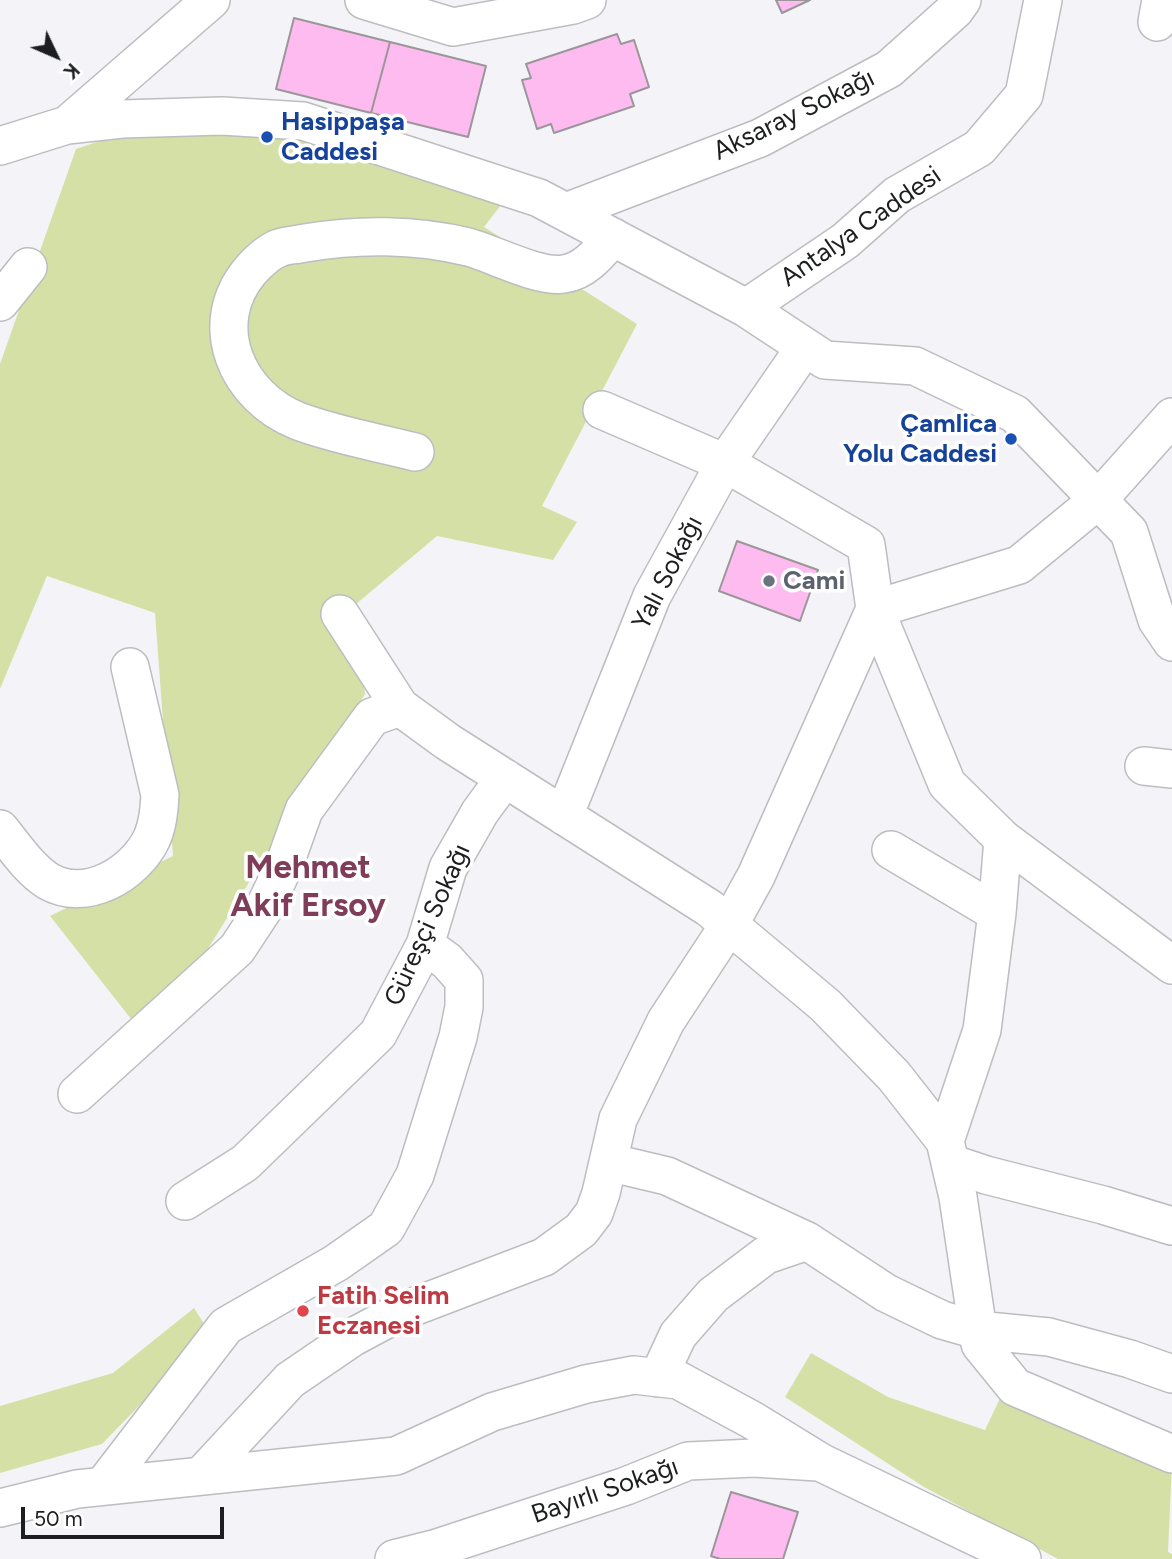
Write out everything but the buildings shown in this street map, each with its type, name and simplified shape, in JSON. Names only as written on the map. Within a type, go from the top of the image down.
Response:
[{"type":"street","points":[[67,125],[211,0]]},
{"type":"street","points":[[364,0],[453,27],[573,5],[587,0]]},
{"type":"street","name":"Aksaray Sokağı","points":[[566,212],[760,138],[878,76],[890,69],[962,0]]},
{"type":"street","name":"Antalya Caddesi","points":[[746,308],[845,241],[897,195],[979,148],[1024,95],[1043,0]]},
{"type":"street","points":[[0,146],[67,125],[122,119],[222,116],[303,121],[539,198],[746,308],[825,360],[915,366],[1015,414],[1129,531],[1157,620],[1172,642]]},
{"type":"street","points":[[415,452],[305,423],[273,407],[255,392],[241,374],[232,354],[228,328],[232,304],[242,281],[258,262],[279,248],[370,236],[418,239],[467,247],[551,275],[566,274],[582,268],[613,237]]},
{"type":"street","points":[[0,302],[28,267]]},
{"type":"street","name":"Yalı Sokağı","points":[[564,816],[652,596],[725,463],[805,347]]},
{"type":"street","points":[[602,410],[725,463],[866,545],[875,609],[947,784],[1003,839],[1172,965]]},
{"type":"street","points":[[201,1476],[290,1380],[353,1337],[400,1312],[544,1257],[581,1230],[594,1213],[618,1119],[666,1021],[729,925],[756,876],[875,609],[1019,565],[1098,500],[1172,417]]},
{"type":"street","points":[[340,614],[400,707],[505,778],[709,908],[825,1005],[894,1076],[947,1152],[958,1197],[980,1344],[1015,1387],[1172,1454]]},
{"type":"street","points":[[0,829],[33,870],[50,882],[66,887],[85,888],[105,883],[129,869],[142,854],[152,837],[160,795],[130,667]]},
{"type":"street","points":[[77,1094],[237,949],[264,908],[284,866],[304,810],[372,717],[400,707]]},
{"type":"street","name":"Güreşçi Sokağı","points":[[185,1201],[245,1163],[378,1034],[425,945],[448,868],[480,812],[505,778]]},
{"type":"street","points":[[947,1152],[982,1030],[997,913],[1003,839]]},
{"type":"street","points":[[891,850],[997,913]]},
{"type":"street","points":[[103,1486],[226,1326],[337,1263],[386,1228],[415,1175],[458,1037],[464,1007],[464,981],[447,961],[425,945]]},
{"type":"street","points":[[947,1152],[986,1175],[1172,1226]]},
{"type":"street","points":[[608,1162],[667,1177],[807,1241],[886,1293],[943,1320],[977,1330],[1049,1337],[1130,1359],[1172,1374]]},
{"type":"street","points":[[668,1379],[678,1335],[713,1295],[766,1255],[807,1241]]},
{"type":"street","points":[[0,1508],[77,1489],[396,1457],[492,1412],[586,1384],[634,1375],[668,1379],[752,1420],[822,1463],[1022,1559]]},
{"type":"street","name":"Bayırlı Sokağı","points":[[394,1559],[434,1549],[600,1494],[688,1461],[754,1458],[822,1463]]},
{"type":"green space","points":[[150,124],[289,124],[501,205],[484,227],[637,324],[542,506],[577,522],[553,560],[437,536],[355,605],[365,694],[150,1043],[50,916],[173,856],[155,613],[47,576],[0,689],[0,364],[76,149]]},
{"type":"green space","points":[[194,1308],[210,1333],[102,1444],[0,1473],[0,1406],[113,1373]]},
{"type":"green space","points":[[811,1353],[888,1397],[985,1430],[1002,1394],[1172,1463],[1168,1552],[1172,1554],[1172,1559],[1058,1559],[924,1487],[785,1397]]},
{"type":"place","name":"Hasippaşa Caddesi","points":[[267,137]]},
{"type":"place","name":"Çamlica Yolu Caddesi","points":[[1011,439]]},
{"type":"place","name":"Cami","points":[[769,581]]},
{"type":"place","name":"Fatih Selim Eczanesi","points":[[303,1311]]},
{"type":"district","name":"Mehmet Akif Ersoy","points":[[308,887]]}]
